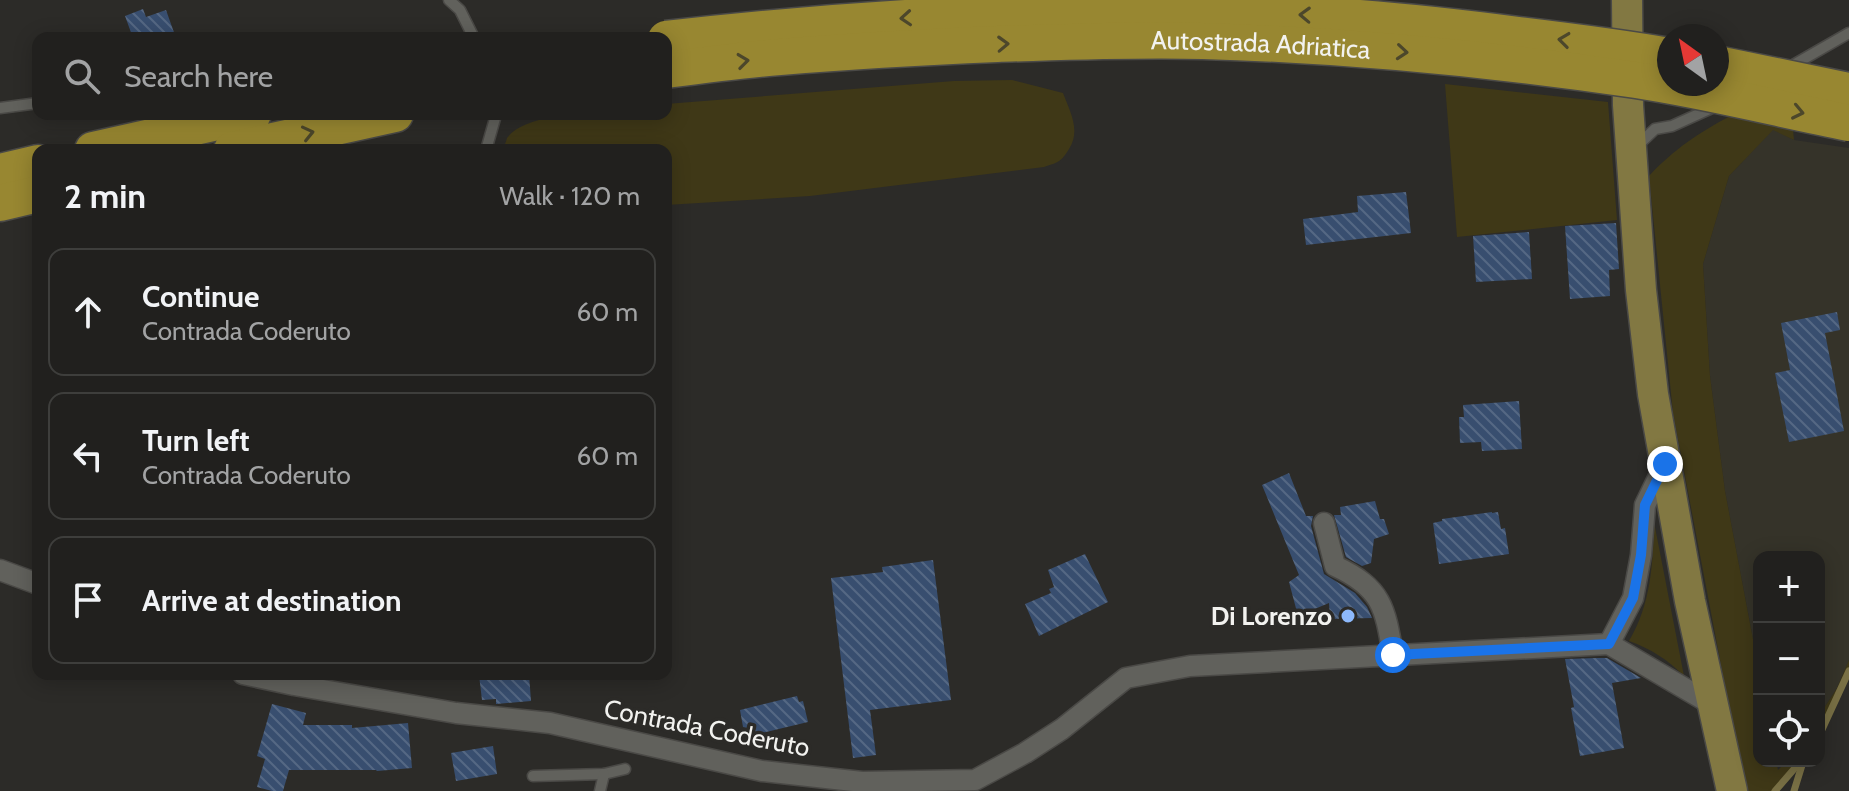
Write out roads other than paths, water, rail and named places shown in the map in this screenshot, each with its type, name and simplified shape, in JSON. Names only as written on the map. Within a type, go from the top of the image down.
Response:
[{"type":"highway","name":"Autostrada Adriatica","points":[[672,38],[775,27],[938,16],[1058,11],[1195,11],[1333,16],[1448,26],[1657,54]]},
{"type":"highway","name":"Autostrada Adriatica","points":[[672,69],[778,57],[941,47],[1067,42],[1276,44],[1457,57],[1637,80],[1849,123]]},
{"type":"highway","points":[[1729,66],[1849,91]]},
{"type":"highway","points":[[120,144],[226,120]]},
{"type":"highway","points":[[259,144],[368,120]]},
{"type":"highway","points":[[0,172],[32,164]]},
{"type":"highway","points":[[0,203],[32,195]]},
{"type":"main road","points":[[1627,0],[1631,152],[1641,290],[1653,394],[1690,601],[1732,791]]},
{"type":"street","points":[[1665,464],[1645,505],[1641,555],[1633,598],[1609,644],[1713,705]]},
{"type":"street","points":[[1324,523],[1335,566],[1356,575],[1368,585],[1382,605],[1393,655]]},
{"type":"street","points":[[0,570],[32,582]]},
{"type":"street","name":"Contrada Coderuto","points":[[296,680],[456,713],[550,723],[762,771],[862,782],[975,780],[1062,729],[1126,678],[1190,666],[1609,644]]},
{"type":"lane","points":[[449,0],[460,10],[471,32]]},
{"type":"lane","points":[[1758,86],[1849,33]]},
{"type":"lane","points":[[1631,152],[1655,129],[1672,126],[1745,93]]},
{"type":"lane","points":[[0,108],[32,104]]},
{"type":"lane","points":[[488,144],[495,120]]},
{"type":"lane","points":[[533,776],[604,774],[625,769]]},
{"type":"lane","points":[[600,791],[604,774]]},
{"type":"waterway","points":[[1825,723],[1849,671]]},
{"type":"waterway","points":[[1775,791],[1796,767]]},
{"type":"waterway","points":[[1794,791],[1801,767]]},
{"type":"place","name":"Di Lorenzo","points":[[1348,616]]}]
